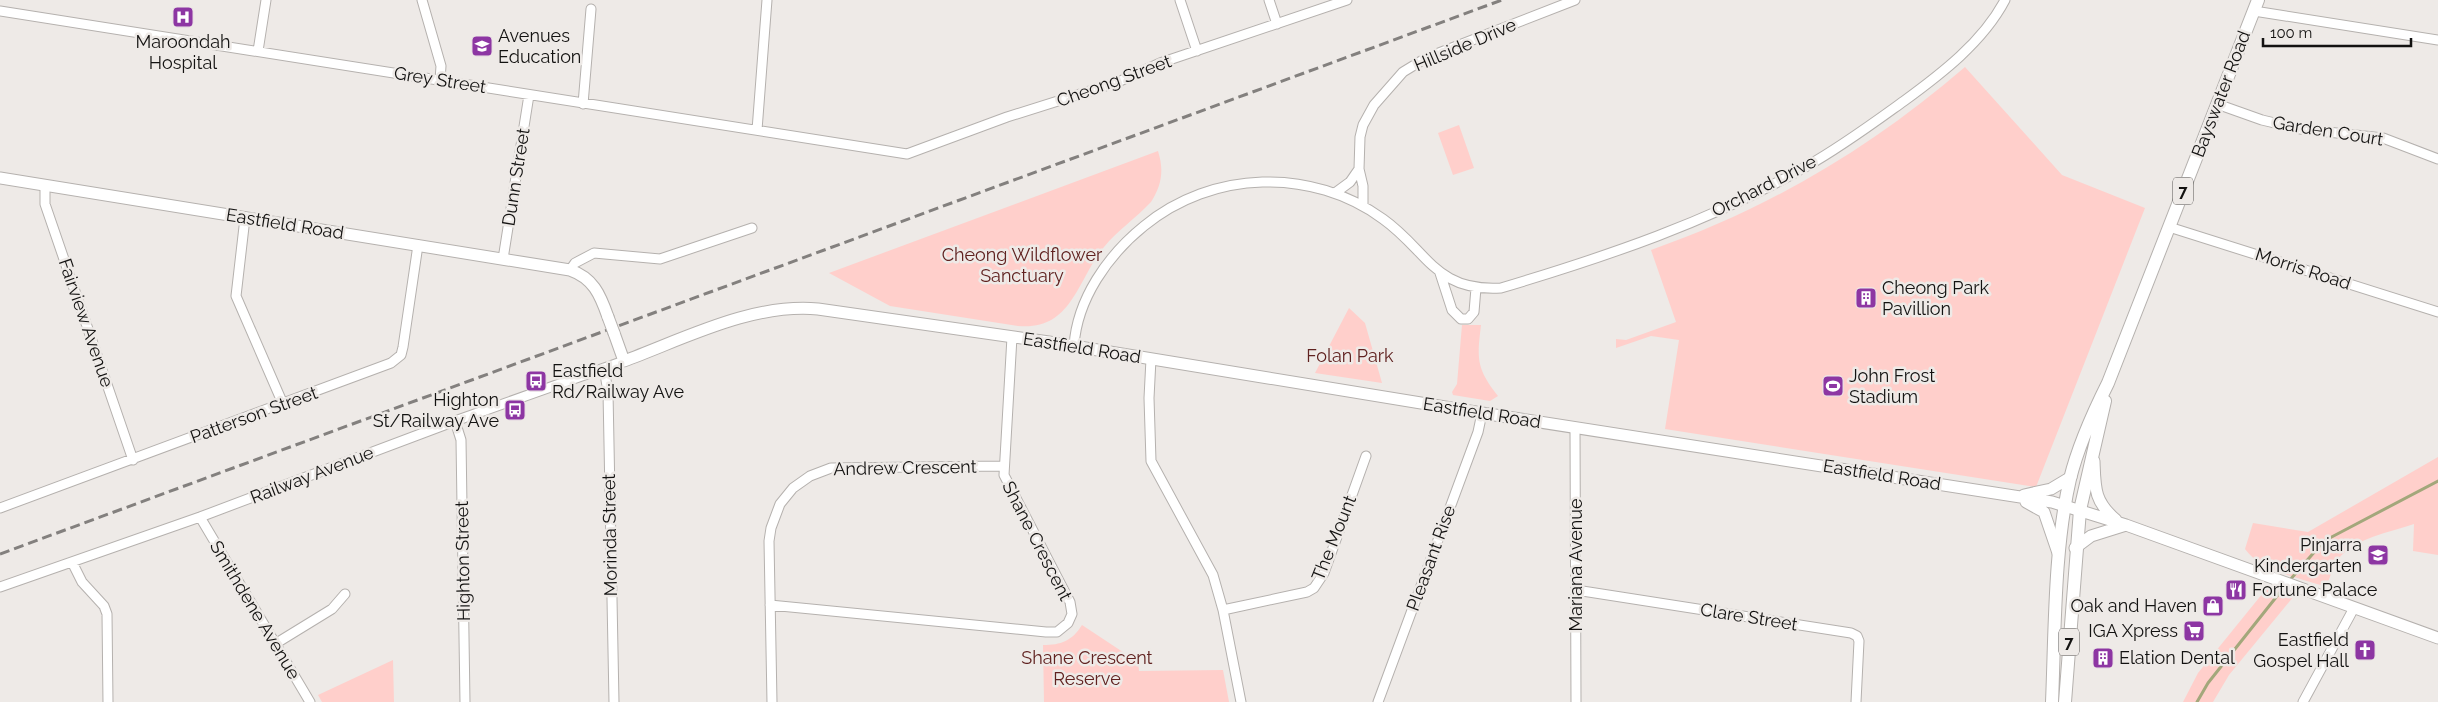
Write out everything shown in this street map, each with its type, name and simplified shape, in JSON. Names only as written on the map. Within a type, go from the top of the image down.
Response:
[{"type":"main road","name":"Bayswater Road","points":[[2052,702],[2060,559],[2065,506],[2071,477],[2090,420],[2108,383],[2256,6]]},
{"type":"main road","name":"Eastfield Road","points":[[0,178],[570,270],[580,273],[592,282],[600,294],[624,361],[748,315],[788,307],[818,309],[1074,346],[2065,506],[2123,524],[2438,638]]},
{"type":"main road","name":"Bayswater Road","points":[[2065,702],[2075,548],[2080,510],[2094,454],[2108,383]]},
{"type":"main road","points":[[2094,454],[2097,499],[2104,509],[2123,524]]},
{"type":"main road","points":[[2015,497],[2051,489],[2071,477]]},
{"type":"main road","points":[[2015,497],[2044,512],[2060,559]]},
{"type":"main road","points":[[2075,548],[2091,536],[2123,524]]},
{"type":"street","points":[[258,51],[266,0]]},
{"type":"street","points":[[422,0],[441,66],[440,80]]},
{"type":"street","points":[[757,130],[767,0]]},
{"type":"street","points":[[1180,0],[1197,51]]},
{"type":"street","points":[[1269,0],[1277,24]]},
{"type":"street","name":"Cheong Street","points":[[880,150],[907,154],[1007,117],[1118,82],[1160,63],[1347,0]]},
{"type":"street","name":"Hillside Drive","points":[[1363,206],[1359,145],[1363,125],[1374,105],[1404,72],[1426,58],[1575,0]]},
{"type":"street","name":"Orchard Drive","points":[[1440,274],[1460,284],[1476,288],[1501,288],[1645,239],[1725,208],[1805,167],[1855,136],[1934,77],[1988,28],[2005,0]]},
{"type":"street","points":[[2256,6],[2438,40]]},
{"type":"street","points":[[583,104],[591,9]]},
{"type":"street","name":"Grey Street","points":[[0,11],[880,150]]},
{"type":"street","name":"Dunn Street","points":[[503,259],[528,95]]},
{"type":"street","name":"Garden Court","points":[[2217,104],[2262,120],[2300,129],[2382,138],[2438,159]]},
{"type":"street","points":[[1335,193],[1350,182],[1360,169]]},
{"type":"street","points":[[1074,346],[1075,330],[1080,316],[1100,274],[1119,249],[1136,232],[1166,210],[1202,193],[1238,184],[1288,182],[1335,193],[1363,206],[1398,230],[1440,274],[1452,310],[1461,320],[1468,320],[1474,312],[1476,288]]},
{"type":"street","name":"Fairview Avenue","points":[[45,185],[45,204],[133,460]]},
{"type":"street","points":[[245,218],[236,296],[282,404]]},
{"type":"street","name":"Morris Road","points":[[2169,227],[2438,312]]},
{"type":"street","points":[[570,270],[575,263],[594,253],[660,259],[752,228]]},
{"type":"street","name":"Patterson Street","points":[[0,508],[383,368],[396,360],[403,347],[418,245]]},
{"type":"street","name":"Shane Crescent","points":[[770,605],[1046,632],[1062,629],[1068,623],[1072,614],[1070,602],[1004,474],[1012,337]]},
{"type":"street","points":[[1151,359],[1149,398],[1151,461],[1213,575],[1223,610],[1241,702]]},
{"type":"street","name":"Railway Avenue","points":[[0,587],[200,517],[455,421],[624,361]]},
{"type":"street","name":"Morinda Street","points":[[604,368],[608,392],[614,702]]},
{"type":"street","name":"Pleasant Rise","points":[[1378,702],[1478,432],[1482,413]]},
{"type":"street","name":"Highton Street","points":[[455,421],[461,440],[466,702]]},
{"type":"street","name":"Mariana Avenue","points":[[1575,428],[1576,702]]},
{"type":"street","name":"The Mount","points":[[1223,610],[1296,595],[1314,588],[1324,573],[1366,456]]},
{"type":"street","name":"Andrew Crescent","points":[[772,702],[769,541],[773,520],[786,497],[810,476],[824,470],[840,467],[1003,466]]},
{"type":"street","name":"Smithdene Avenue","points":[[200,517],[310,702]]},
{"type":"street","points":[[72,562],[82,582],[104,606],[107,614],[108,702]]},
{"type":"street","name":"Clare Street","points":[[1576,590],[1851,633],[1857,636],[1859,641],[1856,702]]},
{"type":"street","points":[[275,644],[332,609],[345,594]]},
{"type":"street","points":[[2304,702],[2354,608]]},
{"type":"green space","points":[[1965,67],[2062,175],[2145,208],[2036,487],[1665,429],[1679,340],[1651,336],[1616,348],[1616,339],[1626,340],[1676,322],[1651,250],[1736,216],[1817,173],[1893,124]]},
{"type":"green space","points":[[1459,125],[1474,168],[1453,175],[1438,133]]},
{"type":"green space","name":"Cheong Wildflower Sanctuary","points":[[1158,151],[1161,177],[1158,190],[1151,202],[1104,247],[1071,301],[1062,312],[1050,320],[1036,325],[1018,326],[890,306],[829,273]]},
{"type":"green space","name":"Folan Park","points":[[1349,308],[1365,323],[1382,383],[1315,373]]},
{"type":"green space","points":[[1462,325],[1481,325],[1480,363],[1486,378],[1498,396],[1490,401],[1453,395],[1452,392],[1457,384]]},
{"type":"green space","points":[[2438,457],[2438,555],[2413,551],[2414,524],[2374,536],[2346,551],[2333,568],[2326,587],[2271,569],[2252,557],[2245,549],[2253,523],[2308,532]]},
{"type":"green space","points":[[2271,587],[2294,596],[2229,675],[2213,702],[2183,702],[2198,673],[2267,588]]},
{"type":"green space","name":"Shane Crescent Reserve","points":[[1082,625],[1138,662],[1139,671],[1223,670],[1229,702],[1044,702],[1043,645],[1066,641]]},
{"type":"green space","points":[[393,660],[394,702],[322,702],[318,695]]},
{"type":"waterway","points":[[2289,581],[2324,541],[2438,481]]},
{"type":"waterway","points":[[2197,702],[2208,683],[2285,586]]},
{"type":"railway","points":[[0,554],[1502,0]]},
{"type":"place","name":"Maroondah Hospital","points":[[183,17]]},
{"type":"place","name":"Avenues Education","points":[[482,46]]},
{"type":"place","name":"Cheong Park Pavillion","points":[[1866,298]]},
{"type":"place","name":"Eastfield Rd/Railway Ave","points":[[536,381]]},
{"type":"place","name":"John Frost Stadium","points":[[1833,386]]},
{"type":"place","name":"Highton St/Railway Ave","points":[[515,410]]},
{"type":"place","name":"Pinjarra Kindergarten","points":[[2378,555]]},
{"type":"place","name":"Fortune Palace","points":[[2236,590]]},
{"type":"place","name":"Oak and Haven","points":[[2213,606]]},
{"type":"place","name":"IGA Xpress","points":[[2194,631]]},
{"type":"place","name":"Eastfield Gospel Hall","points":[[2365,650]]},
{"type":"place","name":"Elation Dental","points":[[2103,658]]}]
